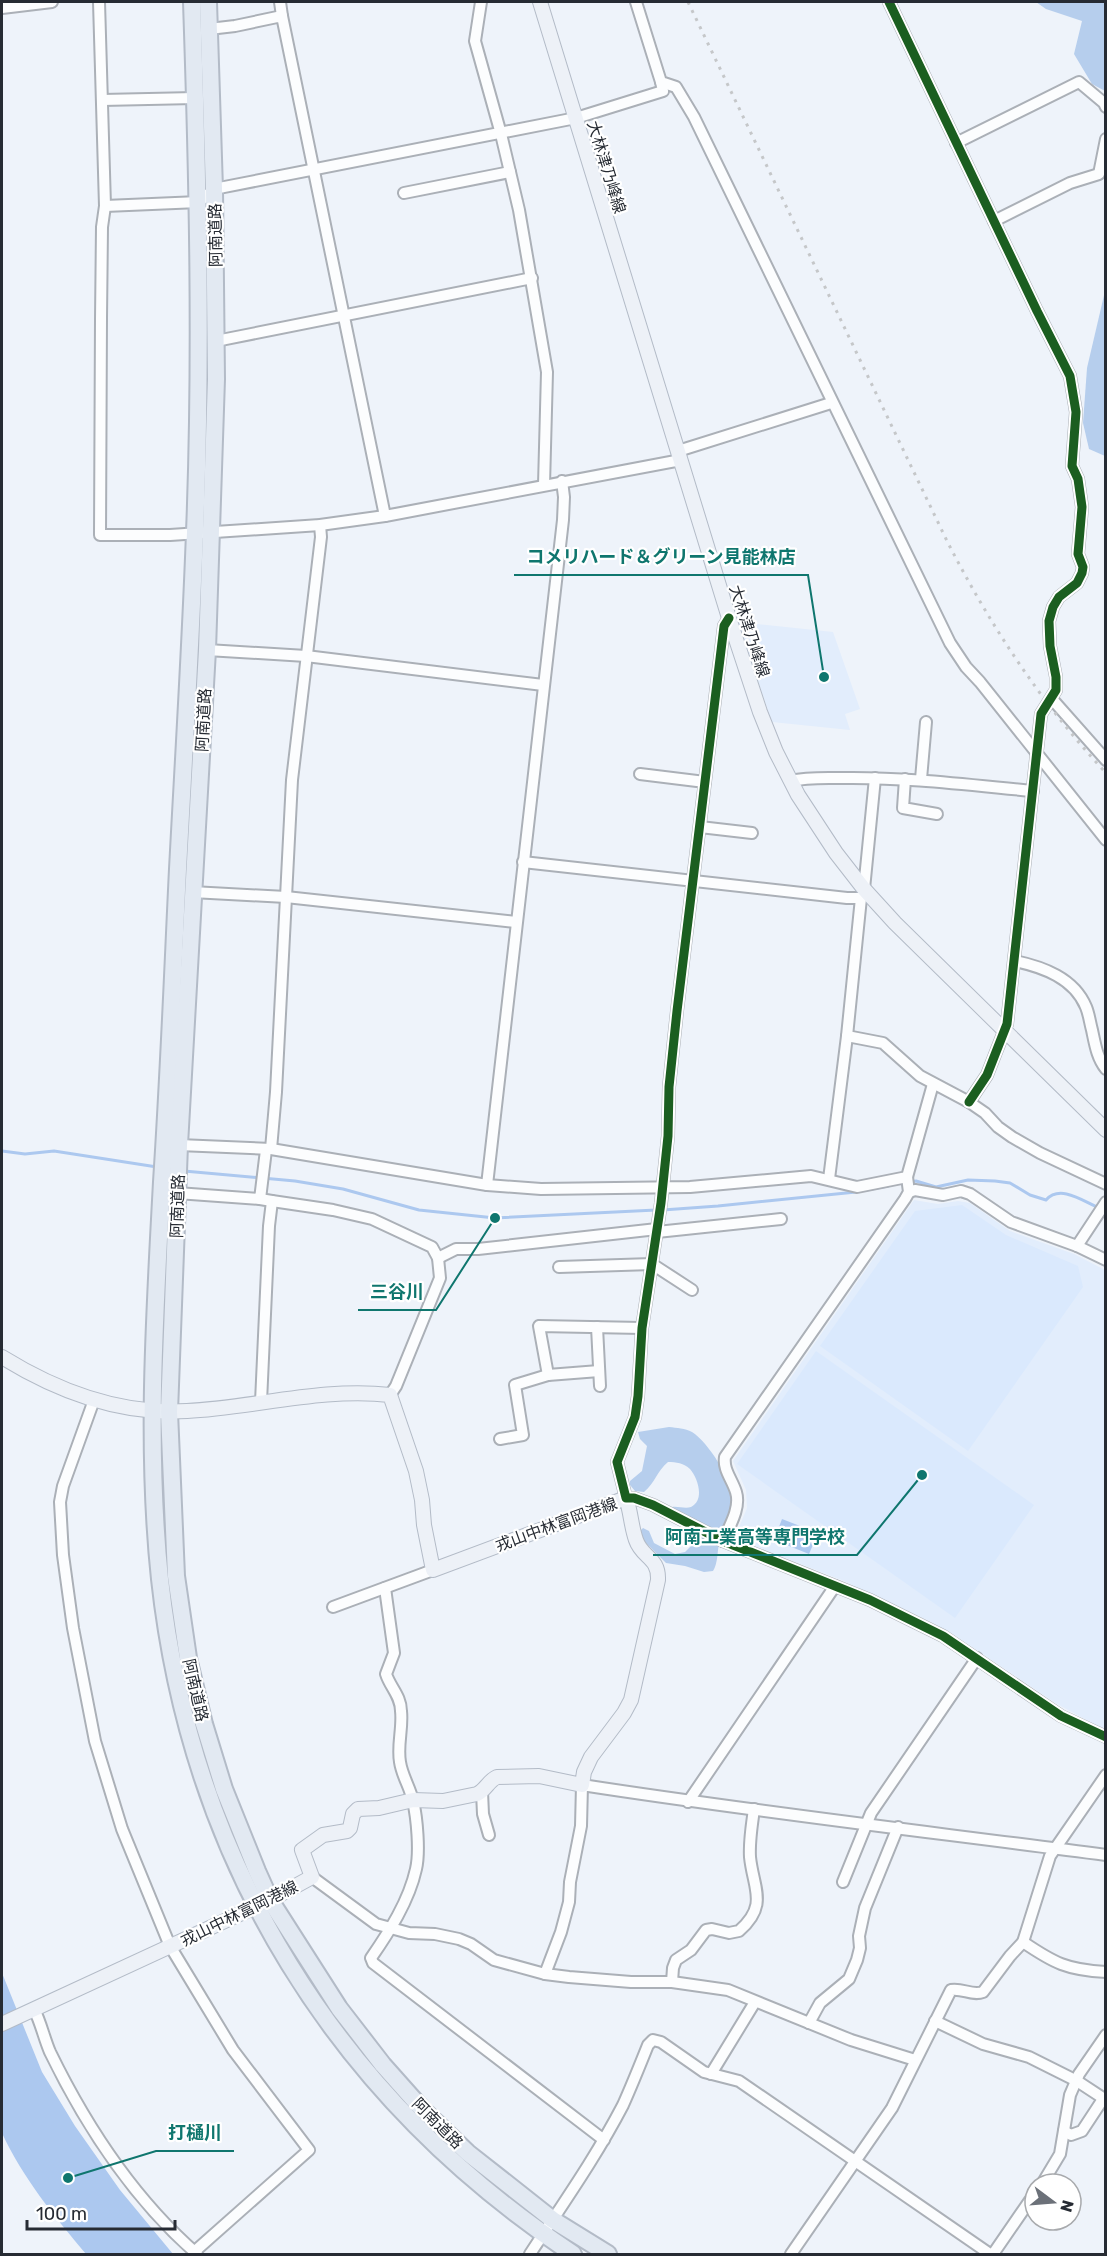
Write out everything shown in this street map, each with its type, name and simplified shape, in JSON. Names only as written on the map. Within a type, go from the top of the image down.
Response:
[{"type":"highway","name":"阿南道路","points":[[174,1151],[207,650],[199,202],[192,2]]},
{"type":"highway","name":"阿南道路","points":[[208,2],[216,341],[204,533],[172,1190],[170,1412],[176,1576],[188,1658],[204,1724],[224,1789],[270,1900],[339,2008],[383,2065],[423,2110],[468,2153],[553,2220],[608,2254]]},
{"type":"highway","name":"阿南道路","points":[[172,1190],[153,1350],[152,1411],[160,1579],[173,1665],[190,1736],[209,1798],[255,1907],[323,2016],[348,2051],[387,2097],[459,2168],[543,2234],[573,2254]]},
{"type":"main road","name":"大林津乃峰線","points":[[540,2],[729,618],[760,712],[791,781],[816,824],[864,893],[1106,1130]]},
{"type":"main road","points":[[2,1357],[57,1387],[94,1400],[152,1411],[195,1411],[261,1402],[368,1393],[390,1395],[416,1471],[433,1570]]},
{"type":"main road","name":"戎山中林富岡港線","points":[[2,2024],[270,1900],[312,1877],[302,1850],[323,1835],[347,1831],[350,1828],[353,1814],[358,1809],[379,1808],[413,1800],[443,1801],[482,1792],[492,1779],[497,1777],[539,1776],[582,1785],[584,1772],[591,1757],[631,1700],[658,1580],[659,1570],[656,1563],[641,1549],[636,1540],[632,1513],[626,1498],[433,1570]]},
{"type":"street","points":[[2,8],[52,2]]},
{"type":"street","points":[[99,2],[105,206],[102,227],[100,535],[204,533],[320,525],[385,516],[679,455],[831,403]]},
{"type":"street","points":[[280,2],[385,516]]},
{"type":"street","points":[[481,2],[475,41],[510,172],[532,278],[547,372],[544,484]]},
{"type":"street","points":[[105,206],[199,202],[214,189],[576,118],[663,91],[636,2]]},
{"type":"street","points":[[889,2],[1070,376],[1076,412],[1072,466],[1078,479],[1082,507],[1078,554],[1083,567],[1077,583],[1059,597],[1049,621],[1056,690],[1041,714],[1015,961],[1005,1031],[987,1075],[969,1102]]},
{"type":"street","points":[[209,29],[282,16]]},
{"type":"street","points":[[661,82],[676,87],[686,101],[950,644],[966,667],[1106,840]]},
{"type":"street","points":[[956,143],[1079,82],[1106,107]]},
{"type":"street","points":[[102,100],[195,98]]},
{"type":"street","points":[[994,221],[1070,183],[1099,174],[1106,139]]},
{"type":"street","points":[[405,193],[510,172]]},
{"type":"street","points":[[216,341],[532,278]]},
{"type":"street","points":[[487,1185],[563,520],[562,481]]},
{"type":"street","points":[[261,1195],[276,1092],[292,780],[321,537],[320,525]]},
{"type":"street","points":[[729,618],[724,626],[693,882],[669,1087],[668,1136],[661,1203],[642,1328],[636,1407],[631,1429],[617,1462],[626,1498],[653,1504],[723,1541],[870,1600],[943,1635],[1061,1716],[1106,1737]]},
{"type":"street","points":[[207,650],[306,656],[543,685]]},
{"type":"street","points":[[1052,699],[1106,760]]},
{"type":"street","points":[[921,779],[926,722]]},
{"type":"street","points":[[640,774],[705,782]]},
{"type":"street","points":[[829,1179],[864,893],[875,778]]},
{"type":"street","points":[[791,781],[800,779],[921,779],[1033,791]]},
{"type":"street","points":[[905,779],[903,808],[938,814]]},
{"type":"street","points":[[700,827],[752,833]]},
{"type":"street","points":[[523,862],[693,882],[864,893]]},
{"type":"street","points":[[192,892],[286,897],[516,922]]},
{"type":"street","points":[[1015,961],[1058,975],[1078,995],[1086,1007],[1097,1052],[1106,1069]]},
{"type":"street","points":[[847,1036],[883,1043],[920,1076],[969,1102],[1012,1137],[1106,1184]]},
{"type":"street","points":[[723,1541],[737,1509],[737,1494],[724,1465],[725,1457],[908,1183],[933,1084]]},
{"type":"street","points":[[174,1151],[267,1153],[487,1185],[541,1189],[701,1187],[811,1176],[857,1187],[908,1183],[915,1190],[943,1195],[961,1191],[970,1194],[1011,1222],[1077,1246],[1106,1260]]},
{"type":"street","points":[[172,1190],[261,1195],[272,1201],[333,1210],[372,1219],[432,1247],[438,1258],[441,1278],[396,1386],[390,1395]]},
{"type":"street","points":[[261,1402],[272,1201]]},
{"type":"street","points":[[1077,1246],[1102,1207]]},
{"type":"street","points":[[438,1258],[456,1249],[484,1248],[657,1227],[781,1219]]},
{"type":"street","points":[[559,1267],[652,1264],[692,1290]]},
{"type":"street","points":[[548,1375],[539,1326],[642,1328]]},
{"type":"street","points":[[597,1327],[600,1386]]},
{"type":"street","points":[[500,1439],[522,1435],[515,1385],[548,1375],[599,1371]]},
{"type":"street","points":[[31,2011],[52,2056],[95,2132],[123,2173],[152,2208],[196,2253],[309,2150],[233,2050],[170,1946],[122,1829],[94,1741],[72,1628],[63,1555],[60,1502],[63,1486],[94,1400]]},
{"type":"street","points":[[333,1607],[433,1570]]},
{"type":"street","points":[[688,1802],[835,1586]]},
{"type":"street","points":[[385,1588],[394,1653],[386,1674],[388,1682],[396,1692],[402,1710],[399,1760],[413,1800],[417,1869],[392,1929],[371,1958],[373,1963],[604,2140]]},
{"type":"street","points":[[843,1882],[871,1812],[977,1658]]},
{"type":"street","points":[[791,2254],[892,2108],[951,1990],[958,1989],[976,1994],[983,1992],[1023,1941],[1050,1856],[1106,1775]]},
{"type":"street","points":[[545,1974],[561,1932],[569,1902],[570,1882],[581,1826],[582,1785],[688,1802],[1106,1855]]},
{"type":"street","points":[[482,1792],[483,1814],[489,1835]]},
{"type":"street","points":[[672,1982],[676,1960],[691,1950],[706,1930],[739,1932],[753,1912],[758,1892],[750,1856],[754,1809]]},
{"type":"street","points":[[809,2023],[820,2003],[849,1979],[858,1960],[859,1936],[865,1908],[898,1827]]},
{"type":"street","points":[[312,1877],[376,1924],[392,1929],[459,1939],[471,1944],[494,1960],[545,1974],[631,1982],[672,1982],[728,1990],[851,2040],[915,2060]]},
{"type":"street","points":[[1023,1941],[1053,1962],[1085,1971],[1106,1972]]},
{"type":"street","points":[[711,2073],[755,2002]]},
{"type":"street","points":[[935,2021],[983,2044],[1029,2057],[1077,2081],[1104,2100],[1082,2131],[1071,2135],[1064,2132]]},
{"type":"street","points":[[1049,2172],[1060,2154],[1070,2094],[1106,2035]]},
{"type":"street","points":[[530,2254],[604,2140],[624,2103],[648,2045],[653,2040],[661,2042],[704,2072],[739,2081],[991,2254],[1023,2210]]},
{"type":"shaded area","points":[[1036,2],[1105,2],[1105,91],[1092,84],[1074,54],[1082,21],[1046,9]]},
{"type":"shaded area","points":[[1105,291],[1106,456],[1089,449],[1083,423],[1087,368]]},
{"type":"shaded area","points":[[738,622],[833,632],[860,709],[845,714],[850,730],[772,722]]},
{"type":"shaded area","points":[[914,1200],[938,1204],[958,1201],[970,1203],[1010,1231],[1074,1254],[1105,1270],[1105,1730],[1057,1704],[953,1634],[931,1622],[844,1581],[740,1540],[737,1532],[747,1508],[746,1490],[733,1461]]},
{"type":"shaded area","points":[[962,1205],[1006,1235],[1078,1266],[1083,1287],[968,1451],[820,1346],[915,1211]]},
{"type":"shaded area","points":[[816,1351],[1034,1505],[955,1618],[737,1464]]},
{"type":"shaded area","points":[[669,1427],[687,1430],[699,1437],[718,1462],[731,1491],[732,1509],[719,1544],[713,1571],[704,1572],[666,1563],[644,1541],[639,1532],[643,1528],[649,1531],[654,1543],[675,1554],[685,1552],[691,1546],[685,1525],[672,1507],[691,1507],[698,1499],[698,1483],[690,1469],[680,1463],[668,1462],[644,1492],[635,1491],[630,1485],[630,1481],[642,1471],[647,1446],[640,1439],[638,1432]]},
{"type":"shaded area","points":[[782,1519],[818,1533],[809,1554],[774,1540]]},
{"type":"shaded area","points":[[2,1973],[42,2072],[75,2126],[120,2190],[173,2254],[86,2254],[51,2211],[19,2165],[2,2133]]},
{"type":"waterway","points":[[2,1151],[25,1154],[54,1151],[157,1167]]},
{"type":"waterway","points":[[184,1171],[295,1181],[343,1189],[419,1210],[495,1218],[656,1210]]},
{"type":"waterway","points":[[910,1182],[916,1181],[936,1187],[968,1180],[1010,1183],[1030,1195],[1046,1200],[1052,1195],[1072,1195],[1099,1208]]},
{"type":"waterway","points":[[866,1190],[888,1186]]},
{"type":"waterway","points":[[663,1210],[856,1192]]},
{"type":"railway","points":[[688,2],[947,541],[981,603],[1018,662],[1060,719],[1106,773]]},
{"type":"cycle path","points":[[889,2],[1070,376],[1076,412],[1072,466],[1078,479],[1082,507],[1078,554],[1083,567],[1077,583],[1059,597],[1049,621],[1056,690],[1041,714],[1007,1024],[987,1075],[969,1102]]},
{"type":"cycle path","points":[[729,618],[724,626],[677,1011],[669,1087],[668,1136],[661,1203],[642,1328],[638,1396],[635,1417],[617,1462],[626,1498],[634,1498],[653,1505],[723,1541],[870,1600],[943,1636],[1061,1716],[1106,1737]]},
{"type":"place","name":"コメリハード＆グリーン見能林店","points":[[824,677]]},
{"type":"place","name":"三谷川","points":[[495,1218]]},
{"type":"place","name":"阿南工業高等専門学校","points":[[922,1475]]},
{"type":"place","name":"打樋川","points":[[68,2178]]}]
